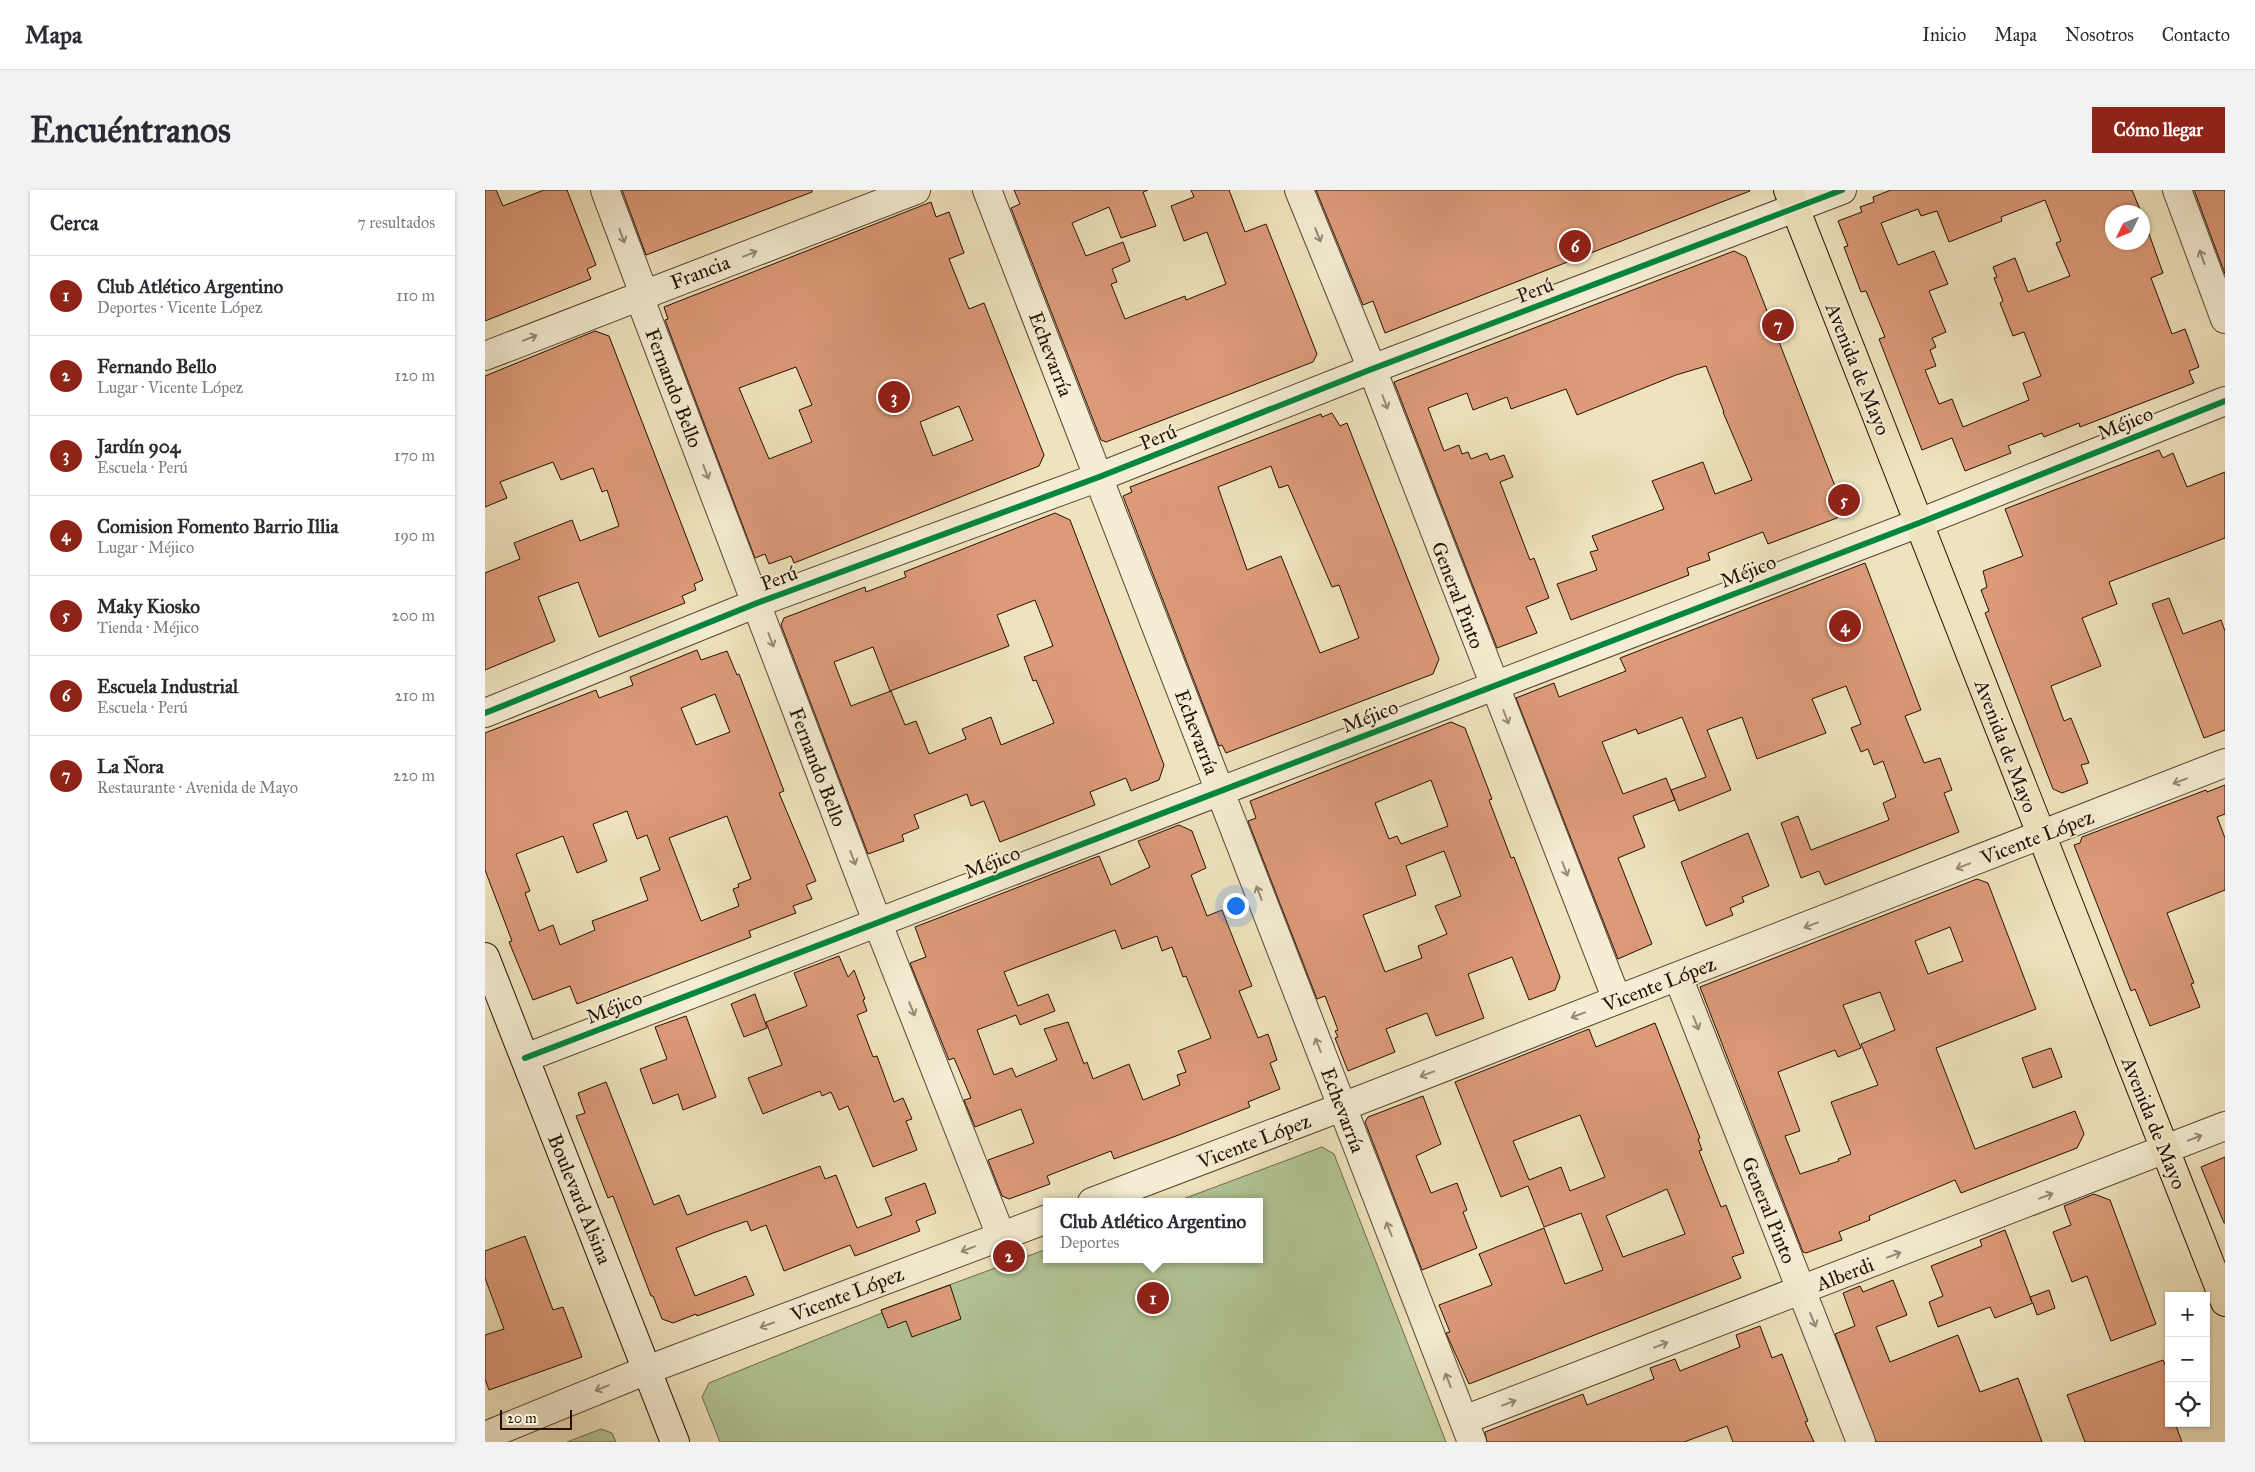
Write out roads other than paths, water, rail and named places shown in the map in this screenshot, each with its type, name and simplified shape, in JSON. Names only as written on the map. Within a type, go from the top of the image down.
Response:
[{"type":"main road","name":"Avenida de Mayo","points":[[1791,199],[2225,1302]]},
{"type":"street","name":"Fernando Bello","points":[[605,190],[642,295],[878,924],[1001,1236]]},
{"type":"street","name":"Francia","points":[[485,356],[916,190]]},
{"type":"street","name":"Echevarría","points":[[987,190],[1468,1431]]},
{"type":"street","name":"General Pinto","points":[[1299,190],[1372,369],[1617,1000]]},
{"type":"street","name":"Perú","points":[[485,713],[757,604],[1099,477],[1372,369],[1791,199],[1842,190]]},
{"type":"street","points":[[2177,190],[2225,319]]},
{"type":"street","name":"Méjico","points":[[525,1058],[1919,523],[2225,401]]},
{"type":"street","name":"Vicente López","points":[[1103,1198],[1678,977],[2225,763]]},
{"type":"street","name":"Boulevard Alsina","points":[[485,957],[675,1442]]},
{"type":"street","name":"General Pinto","points":[[1678,977],[1861,1442]]},
{"type":"street","name":"Alberdi","points":[[1468,1431],[1802,1291],[2225,1126]]},
{"type":"street","name":"Vicente López","points":[[485,1436],[647,1370],[1043,1220]]},
{"type":"place","name":"Escuela Industrial","points":[[1575,246]]},
{"type":"place","name":"La Ñora","points":[[1778,325]]},
{"type":"place","name":"Jardín 904","points":[[894,397]]},
{"type":"place","name":"Maky Kiosko","points":[[1844,500]]},
{"type":"place","name":"Comision Fomento Barrio Illia","points":[[1845,626]]},
{"type":"place","name":"Fernando Bello","points":[[1009,1256]]},
{"type":"place","name":"Club Atlético Argentino","points":[[1153,1298]]}]
